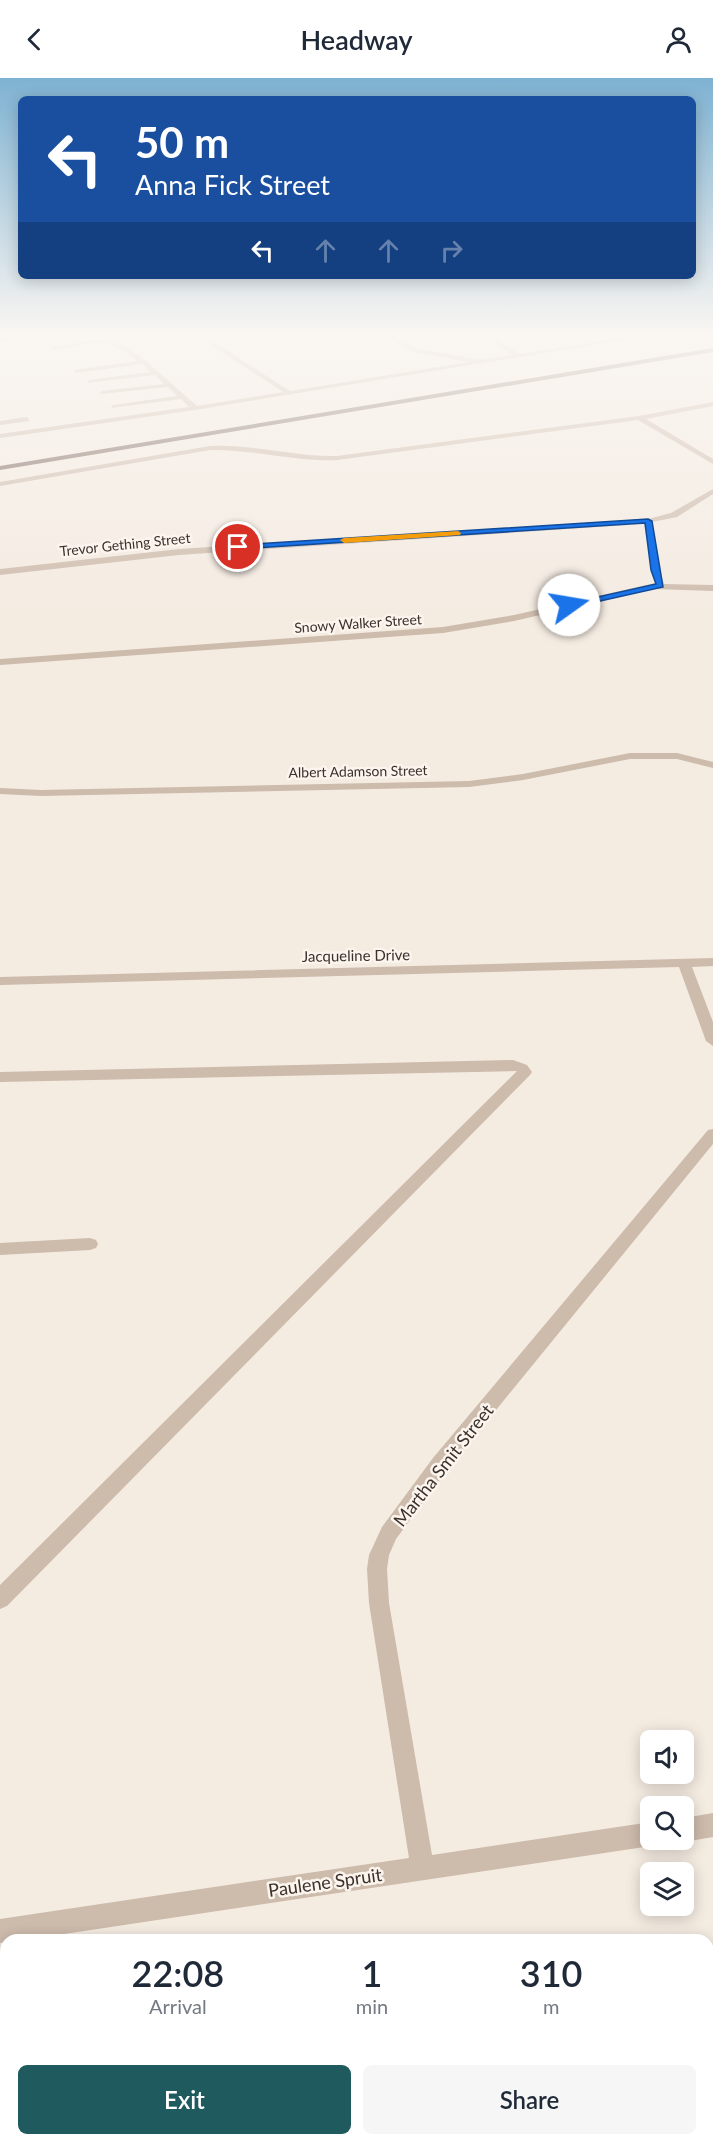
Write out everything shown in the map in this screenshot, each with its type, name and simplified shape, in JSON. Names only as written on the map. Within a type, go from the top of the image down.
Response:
[{"type":"main road","points":[[0,468],[233,428]]},
{"type":"main road","points":[[0,459],[138,444]]},
{"type":"street","points":[[0,436],[53,428]]},
{"type":"street","points":[[0,484],[210,448],[232,447],[307,458],[330,459],[561,428]]},
{"type":"street","points":[[657,428],[713,462]]},
{"type":"street","name":"Trevor Gething Street","points":[[0,572],[197,550],[648,521],[674,515],[713,491]]},
{"type":"street","points":[[648,521],[655,570],[660,585]]},
{"type":"street","name":"Snowy Walker Street","points":[[0,662],[449,629],[514,618],[660,585],[713,588]]},
{"type":"street","name":"Albert Adamson Street","points":[[0,791],[41,793],[469,784],[523,777],[642,755],[677,756],[713,765]]},
{"type":"street","name":"Jacqueline Drive","points":[[0,981],[713,962]]},
{"type":"street","points":[[684,963],[713,1041]]},
{"type":"street","points":[[0,1077],[513,1065],[522,1068],[525,1072],[0,1599]]},
{"type":"street","name":"Martha Smit Street","points":[[422,1868],[379,1603],[377,1569],[382,1545],[440,1464],[713,1134]]},
{"type":"street","points":[[0,1250],[90,1244]]},
{"type":"street","points":[[694,1828],[713,1825]]},
{"type":"street","name":"Paulene Spruit","points":[[0,1931],[640,1836]]},
{"type":"slow traffic","points":[[344,540],[458,533]]},
{"type":"route","points":[[238,547],[648,521],[655,570],[660,585],[569,605]]}]
